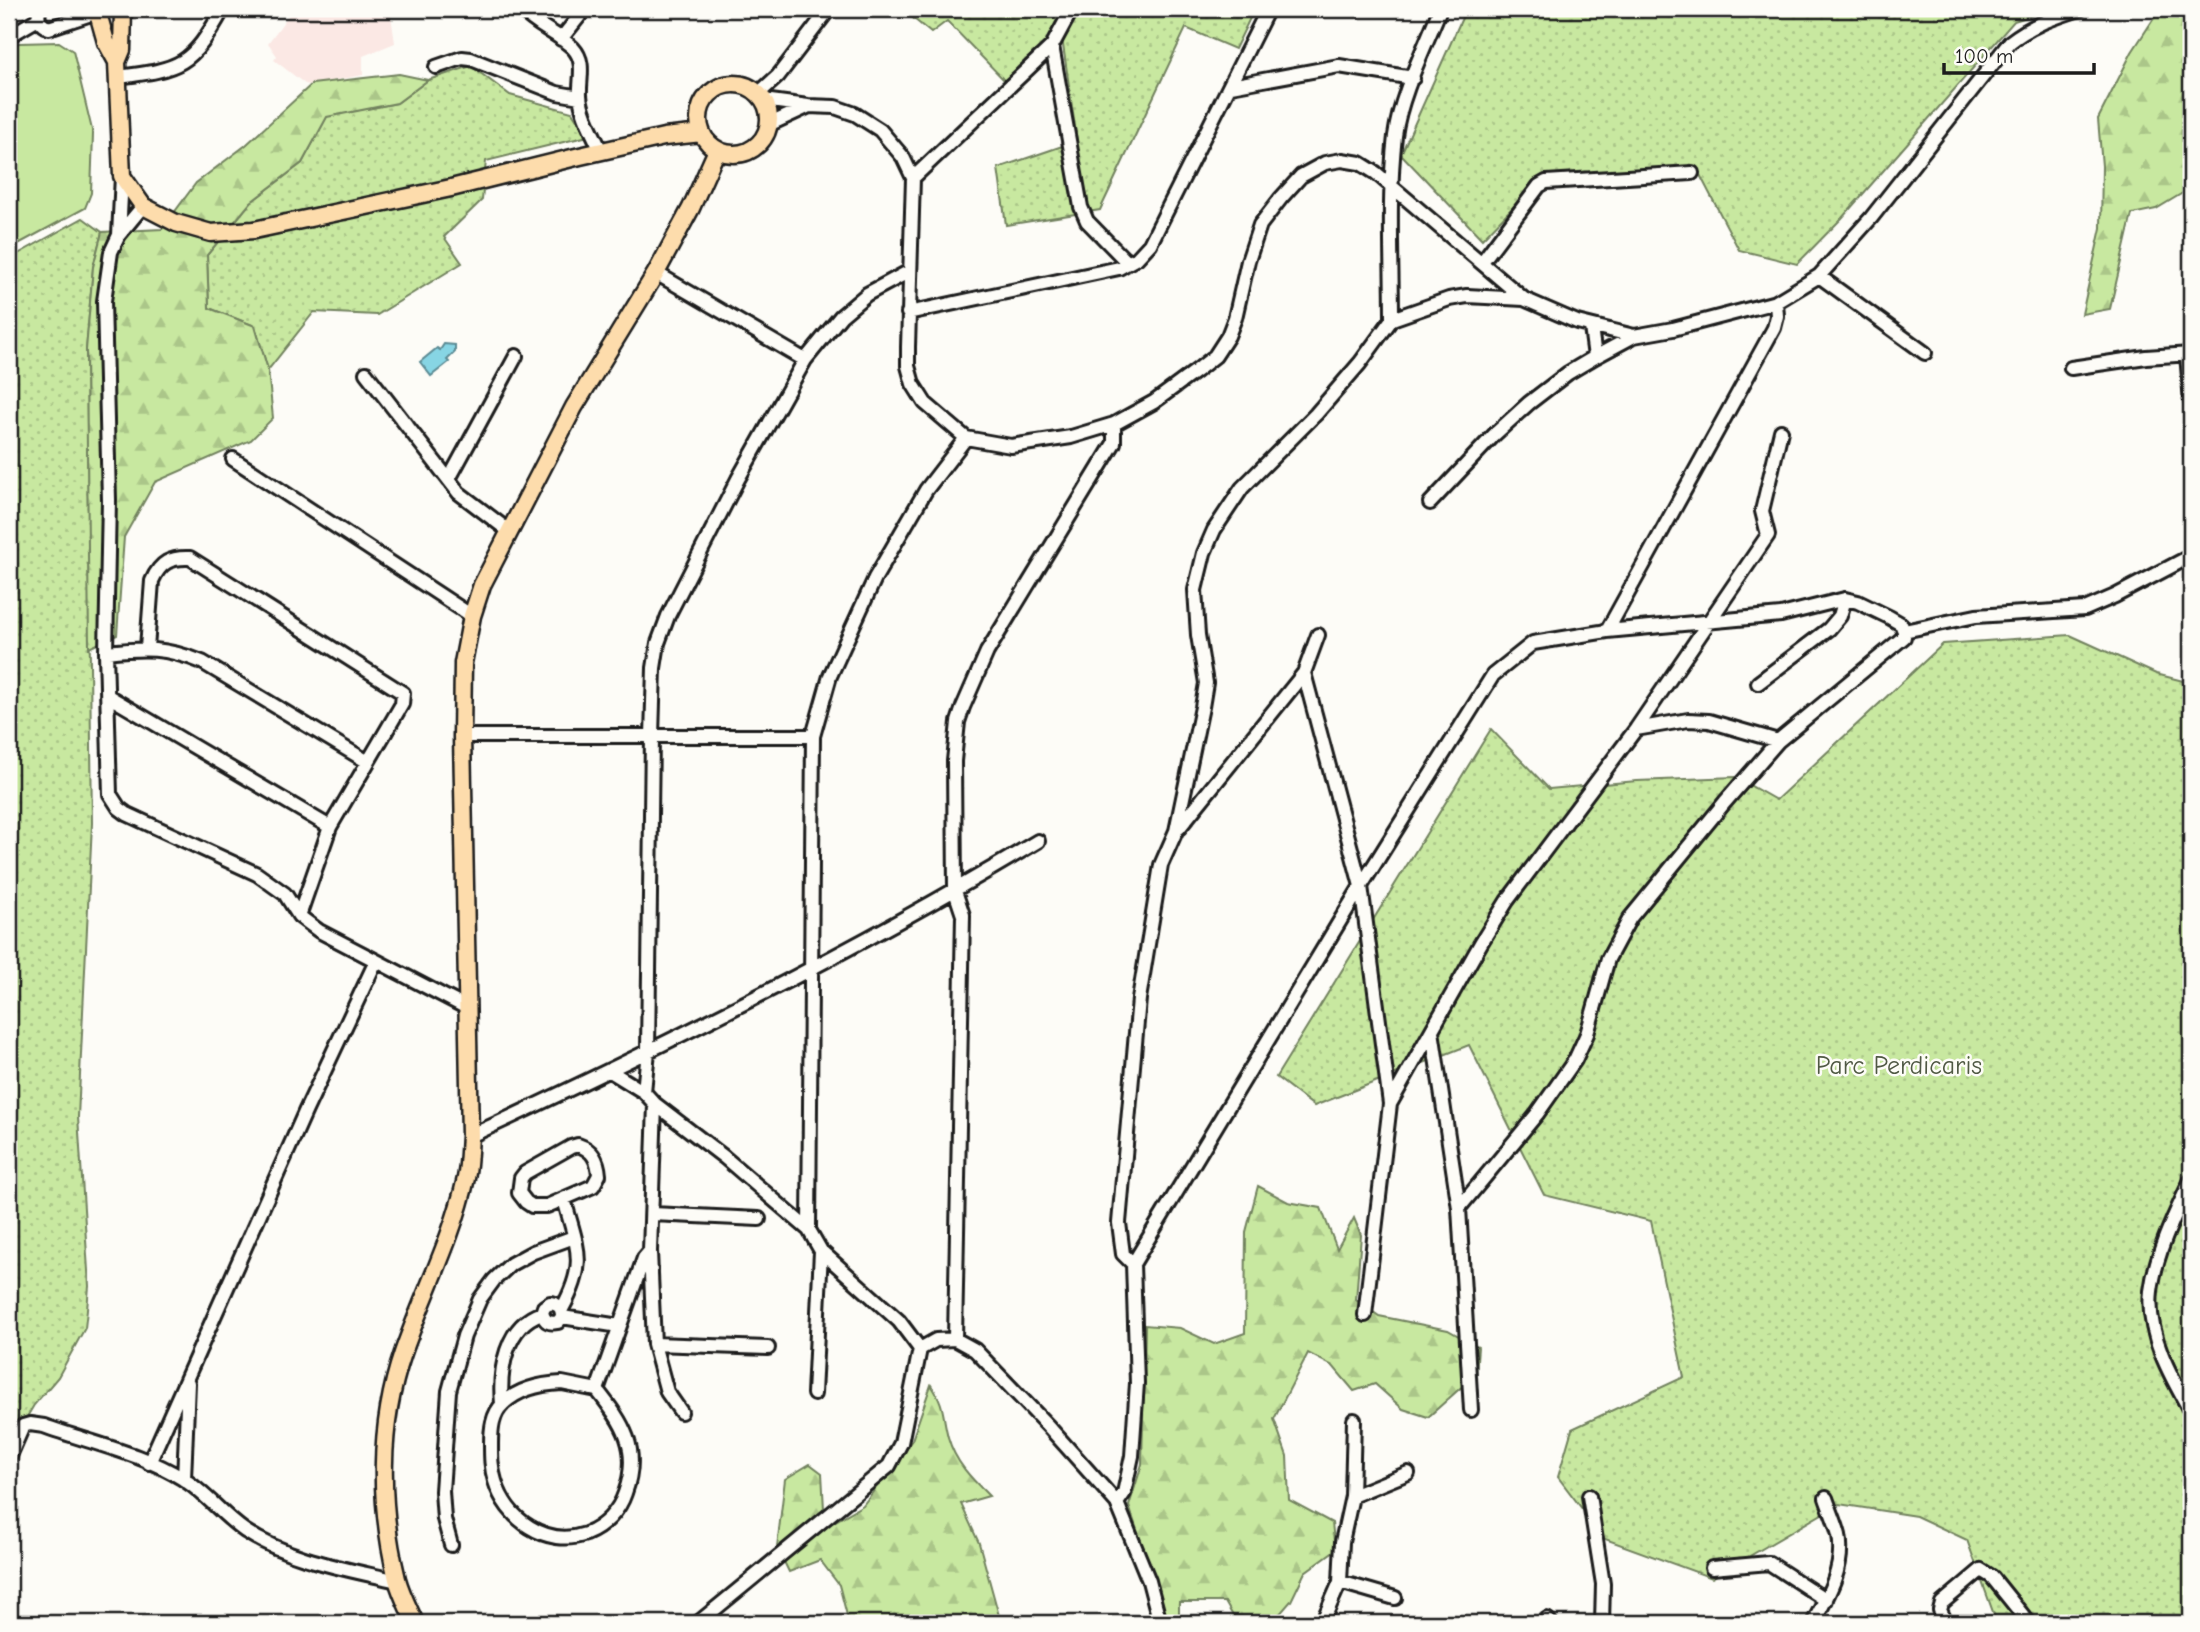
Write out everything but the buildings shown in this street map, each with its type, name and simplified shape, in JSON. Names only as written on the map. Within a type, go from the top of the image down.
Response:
[{"type":"main road","points":[[123,10],[122,50],[117,70],[122,176],[143,206],[176,223],[211,233],[254,230],[452,188],[664,137],[701,125]]},
{"type":"main road","points":[[95,13],[112,19],[123,10]]},
{"type":"main road","points":[[95,13],[117,70]]},
{"type":"main road","points":[[726,85],[749,87],[761,97],[768,112],[768,125],[759,144],[740,153],[723,151],[708,142],[701,125],[706,99],[715,90],[726,85]]},
{"type":"main road","points":[[415,1623],[397,1581],[384,1510],[382,1468],[388,1422],[402,1355],[458,1208],[467,1175],[470,1136],[462,736],[463,663],[472,616],[482,585],[574,407],[656,273],[723,151]]},
{"type":"street","points":[[59,25],[62,19],[60,9]]},
{"type":"street","points":[[117,70],[153,73],[182,62],[195,54],[223,9]]},
{"type":"street","points":[[522,9],[539,26],[573,48],[579,57],[582,71],[580,97],[601,151]]},
{"type":"street","points":[[561,39],[585,9]]},
{"type":"street","points":[[830,9],[761,97],[808,106],[835,107],[855,114],[880,130],[903,157],[913,178],[908,366],[913,384],[925,403],[966,438],[1011,446],[1071,437],[1114,424],[1154,401],[1215,356],[1235,318],[1248,261],[1260,225],[1301,176],[1325,163],[1342,160],[1360,163],[1376,173],[1524,299],[1591,327],[1634,336]]},
{"type":"street","points":[[913,178],[1052,46],[1072,9]]},
{"type":"street","points":[[908,313],[1119,268],[1128,263],[1150,244],[1268,9]]},
{"type":"street","points":[[1392,319],[1392,188],[1395,136],[1413,78],[1440,9]]},
{"type":"street","points":[[1430,503],[1495,434],[1530,403],[1568,373],[1595,357],[1634,336],[1673,329],[1776,302],[1819,276],[1871,219],[2010,42],[2043,21],[2080,9]]},
{"type":"street","points":[[9,36],[39,14],[45,27],[54,27],[95,13]]},
{"type":"street","points":[[1052,46],[1081,207],[1087,221],[1128,263]]},
{"type":"street","points":[[436,67],[462,58],[557,93],[580,97]]},
{"type":"street","points":[[1231,86],[1339,66],[1413,78]]},
{"type":"street","points":[[768,125],[808,106]]},
{"type":"street","points":[[1482,262],[1539,186],[1546,182],[1692,173]]},
{"type":"street","points":[[119,235],[122,176]]},
{"type":"street","points":[[143,206],[119,235],[111,252],[104,301],[108,500],[106,652],[109,786],[113,800],[119,808],[147,825],[257,874],[285,894],[299,916],[327,936],[467,1008]]},
{"type":"street","points":[[644,1092],[648,1051],[654,668],[658,643],[668,616],[738,479],[805,360],[841,316],[867,294],[910,271]]},
{"type":"street","points":[[656,273],[805,360]]},
{"type":"street","points":[[1819,276],[1925,353]]},
{"type":"street","points":[[1133,1264],[1123,1254],[1119,1223],[1139,999],[1161,865],[1176,831],[1206,683],[1198,635],[1195,590],[1204,552],[1214,530],[1242,488],[1316,414],[1360,363],[1392,319],[1449,299],[1467,296],[1524,299]]},
{"type":"street","points":[[1607,631],[1774,328],[1776,302]]},
{"type":"street","points":[[1591,327],[1595,357]]},
{"type":"street","points":[[2071,368],[2189,354],[2191,401]]},
{"type":"street","points":[[449,479],[516,356]]},
{"type":"street","points":[[366,373],[459,493],[509,531]]},
{"type":"street","points":[[955,1339],[963,915],[955,891],[954,761],[958,722],[987,652],[1114,443],[1114,424]]},
{"type":"street","points":[[1390,1104],[1507,901],[1636,729],[1768,535],[1762,511],[1781,431]]},
{"type":"street","points":[[809,1230],[813,736],[830,676],[875,578],[926,490],[966,438]]},
{"type":"street","points":[[233,459],[472,616]]},
{"type":"street","points":[[1904,631],[1976,616],[2085,609],[2191,556]]},
{"type":"street","points":[[147,648],[152,581],[156,571],[170,559],[190,558],[404,693],[402,704],[330,827],[299,916]]},
{"type":"street","points":[[1758,683],[1829,629],[1840,616],[1845,599]]},
{"type":"street","points":[[1117,1503],[1124,1493],[1134,1431],[1137,1383],[1133,1264],[1361,886],[1493,676],[1533,643],[1607,631],[1781,615],[1845,599],[1858,602],[1901,624],[1904,637],[1778,741],[1630,918],[1608,959],[1587,1034],[1575,1060],[1537,1114],[1459,1208]]},
{"type":"street","points":[[1176,831],[1304,673],[1318,635]]},
{"type":"street","points":[[106,652],[147,648],[177,652],[202,662],[368,762]]},
{"type":"street","points":[[1304,673],[1361,886],[1390,1104],[1365,1315]]},
{"type":"street","points":[[108,696],[330,827]]},
{"type":"street","points":[[1636,729],[1688,720],[1709,721],[1778,741]]},
{"type":"street","points":[[462,736],[813,736]]},
{"type":"street","points":[[470,1136],[610,1070],[813,967],[955,891],[1038,841]]},
{"type":"street","points":[[149,1463],[306,1110],[376,961]]},
{"type":"street","points":[[1432,1031],[1459,1208],[1471,1410]]},
{"type":"street","points":[[610,1070],[644,1092],[655,1104],[724,1157],[809,1230],[821,1251],[899,1321],[920,1349],[901,1443],[889,1466],[713,1619],[698,1623]]},
{"type":"street","points":[[655,1104],[650,1251],[653,1344],[667,1392],[681,1412]]},
{"type":"street","points":[[571,1147],[583,1147],[595,1157],[599,1175],[593,1186],[564,1199],[547,1206],[533,1206],[519,1193],[521,1178],[532,1167],[571,1147]]},
{"type":"street","points":[[2191,1180],[2170,1223],[2151,1293],[2158,1339],[2167,1367],[2191,1412]]},
{"type":"street","points":[[562,1313],[578,1278],[579,1260],[564,1199]]},
{"type":"street","points":[[652,1214],[759,1219]]},
{"type":"street","points":[[451,1545],[444,1519],[442,1491],[449,1391],[464,1336],[480,1299],[494,1280],[511,1264],[574,1237]]},
{"type":"street","points":[[597,1390],[644,1258],[650,1251]]},
{"type":"street","points":[[814,1394],[821,1251]]},
{"type":"street","points":[[502,1404],[520,1392],[541,1384],[578,1385],[597,1390],[620,1419],[627,1435],[630,1455],[629,1483],[617,1510],[607,1521],[581,1535],[549,1536],[537,1532],[524,1524],[502,1499],[491,1462],[491,1430],[502,1404],[501,1372],[513,1339],[530,1317],[542,1313],[544,1307],[551,1303],[558,1304],[562,1313]]},
{"type":"street","points":[[562,1313],[619,1326]]},
{"type":"street","points":[[920,1349],[936,1340],[955,1339],[975,1350],[1117,1503],[1149,1581],[1160,1623]]},
{"type":"street","points":[[653,1344],[768,1348]]},
{"type":"street","points":[[184,1479],[188,1376]]},
{"type":"street","points":[[1322,1623],[1340,1581],[1342,1542],[1352,1496],[1354,1420]]},
{"type":"street","points":[[9,1458],[23,1426],[44,1426],[149,1463],[184,1479],[245,1530],[265,1542],[331,1564],[397,1581]]},
{"type":"street","points":[[1352,1496],[1408,1474]]},
{"type":"street","points":[[1589,1496],[1604,1584],[1602,1623]]},
{"type":"street","points":[[1813,1623],[1826,1600],[1838,1568],[1839,1533],[1826,1498]]},
{"type":"street","points":[[1712,1568],[1769,1563],[1826,1600]]},
{"type":"street","points":[[1946,1623],[1940,1610],[1942,1603],[1981,1570],[1992,1577],[2029,1623]]},
{"type":"street","points":[[1340,1581],[1395,1598]]},
{"type":"shaded area","points":[[297,9],[390,9],[395,43],[363,56],[363,75],[305,84],[274,60],[277,56],[268,43],[291,12],[293,14]]},
{"type":"green space","points":[[902,9],[1237,9],[1251,16],[1235,49],[1186,28],[1100,210],[1006,225],[998,168],[1077,141],[1062,38],[1005,81],[947,21],[931,33]]},
{"type":"green space","points":[[1466,9],[2052,9],[2014,21],[1842,218],[1797,264],[1739,250],[1698,171],[1543,176],[1482,239],[1401,154]]},
{"type":"green space","points":[[2160,9],[2191,9],[2191,188],[2156,209],[2132,214],[2110,309],[2082,314],[2101,228],[2102,166],[2098,119],[2132,52]]},
{"type":"green space","points":[[59,42],[73,51],[93,134],[91,193],[85,208],[9,249],[9,46],[19,43]]},
{"type":"green space","points":[[471,66],[510,95],[572,112],[588,136],[486,161],[482,200],[444,237],[462,263],[377,315],[314,312],[268,370],[255,326],[209,308],[207,255],[251,202],[302,163],[327,116],[397,103],[428,80]]},
{"type":"green space","points":[[399,74],[428,80],[397,103],[327,117],[302,163],[251,202],[207,255],[209,308],[255,326],[268,370],[273,418],[251,440],[155,482],[124,537],[117,635],[89,648],[86,350],[93,267],[102,232],[162,229],[196,183],[246,145],[312,84]]},
{"type":"green space","points":[[83,218],[102,232],[93,267],[86,350],[92,823],[78,1117],[89,1286],[85,1328],[58,1377],[34,1405],[9,1447],[9,259]]},
{"type":"green space","name":"Parc Perdicaris","points":[[2070,635],[2156,674],[2191,683],[2191,1623],[1997,1623],[1967,1540],[1916,1516],[1839,1504],[1712,1578],[1605,1539],[1558,1477],[1572,1429],[1684,1377],[1651,1221],[1544,1195],[1469,1045],[1314,1106],[1276,1077],[1491,729],[1549,789],[1637,781],[1735,777],[1776,800],[1943,644]]},
{"type":"green space","points":[[1258,1186],[1288,1202],[1321,1208],[1337,1249],[1354,1218],[1361,1235],[1356,1300],[1379,1316],[1448,1330],[1478,1347],[1476,1374],[1428,1417],[1403,1409],[1375,1384],[1354,1391],[1333,1366],[1308,1353],[1274,1419],[1287,1456],[1289,1500],[1332,1523],[1335,1550],[1305,1572],[1291,1601],[1272,1623],[1237,1623],[1225,1602],[1179,1602],[1179,1623],[1168,1623],[1129,1506],[1142,1464],[1145,1325],[1180,1328],[1214,1344],[1245,1333],[1246,1232]]},
{"type":"green space","points":[[931,1385],[941,1404],[948,1437],[959,1462],[989,1496],[961,1504],[979,1543],[1001,1623],[849,1623],[839,1585],[820,1560],[789,1572],[777,1547],[785,1479],[810,1464],[822,1473],[825,1527],[863,1505],[912,1440]]},
{"type":"water","points":[[444,344],[455,345],[455,352],[447,360],[449,362],[431,376],[420,362],[437,348],[440,350]]}]
